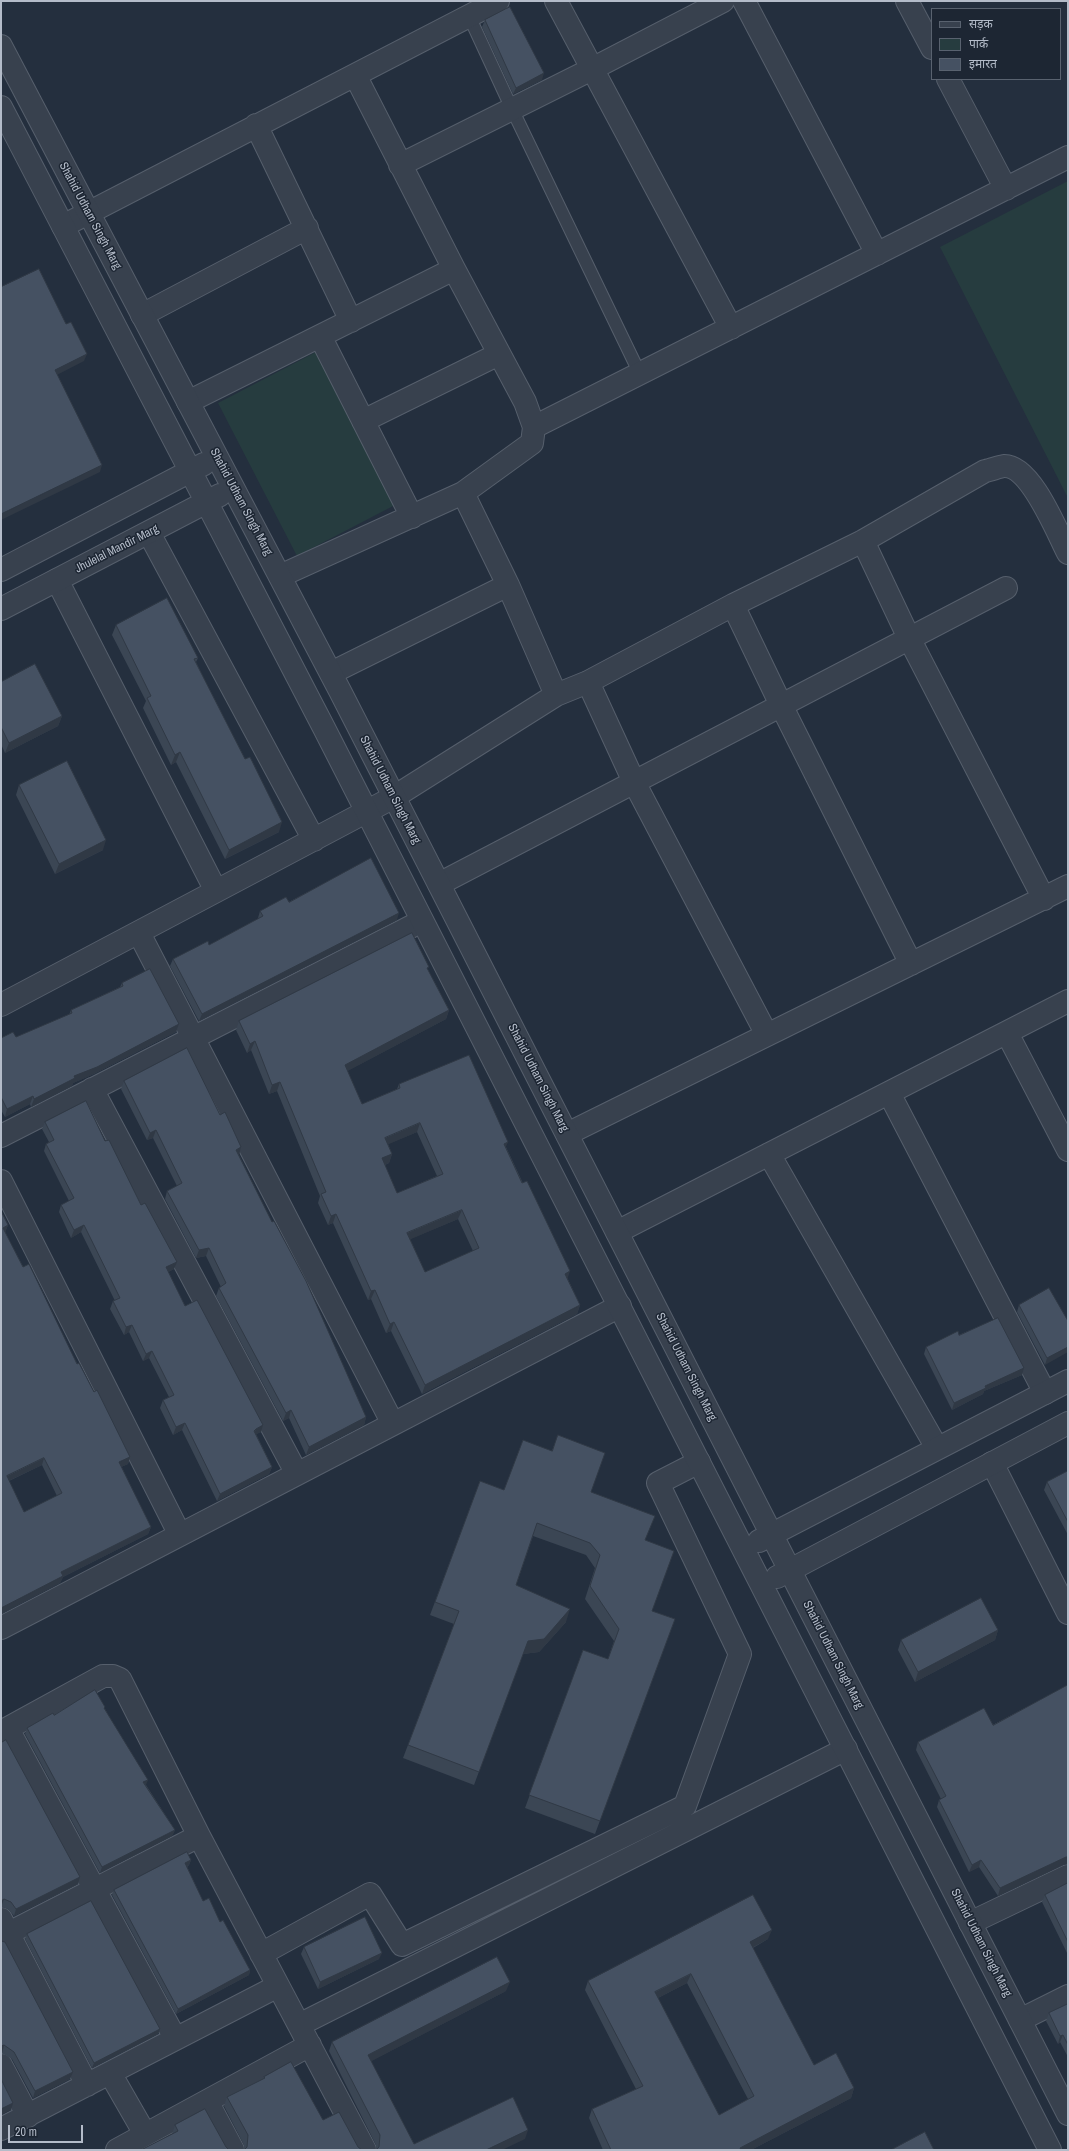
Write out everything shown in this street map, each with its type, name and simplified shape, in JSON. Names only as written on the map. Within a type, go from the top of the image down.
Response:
[{"type":"street","points":[[63,226],[498,1]]},
{"type":"street","points":[[556,1],[731,328]]},
{"type":"street","points":[[400,165],[592,69],[723,1]]},
{"type":"street","points":[[744,1],[877,254]]},
{"type":"street","points":[[907,1],[931,46]]},
{"type":"street","name":"Shahid Udham Singh Marg","points":[[1,46],[280,576],[439,884],[1068,2114]]},
{"type":"street","points":[[280,576],[464,493],[532,443],[534,427],[525,402],[454,269],[355,75]]},
{"type":"street","points":[[949,80],[1006,189]]},
{"type":"street","points":[[1,107],[367,812],[699,1462],[763,1584],[1050,2150]]},
{"type":"street","points":[[256,125],[351,321]]},
{"type":"street","points":[[534,427],[1068,157]]},
{"type":"street","points":[[142,315],[307,228]]},
{"type":"street","points":[[188,402],[454,269]]},
{"type":"street","points":[[320,336],[412,516]]},
{"type":"street","points":[[363,421],[499,354]]},
{"type":"street","points":[[1,570],[217,457]]},
{"type":"street","points":[[1,1005],[394,797],[556,695],[588,682],[733,605],[863,541],[986,471],[1005,466],[1020,472],[1032,486],[1068,553]]},
{"type":"street","name":"Jhulelal Mandir Marg","points":[[1,610],[149,534],[233,488]]},
{"type":"street","points":[[464,493],[508,585],[556,695]]},
{"type":"street","points":[[149,534],[314,840]]},
{"type":"street","points":[[863,541],[909,638],[1044,899]]},
{"type":"street","points":[[58,580],[216,891]]},
{"type":"street","points":[[330,674],[508,585]]},
{"type":"street","points":[[439,884],[1006,588]]},
{"type":"street","points":[[733,605],[781,705],[911,964]]},
{"type":"street","points":[[588,682],[634,782],[767,1035]]},
{"type":"street","points":[[566,1134],[1068,886]]},
{"type":"street","points":[[1,1136],[422,921]]},
{"type":"street","points":[[139,932],[393,1424]]},
{"type":"street","points":[[617,1232],[1068,1001]]},
{"type":"street","points":[[1007,1033],[1068,1150]]},
{"type":"street","points":[[92,1089],[297,1474]]},
{"type":"street","points":[[889,1093],[1045,1393]]},
{"type":"street","points":[[769,1154],[937,1448]]},
{"type":"street","points":[[1,1181],[180,1535]]},
{"type":"street","points":[[1,1628],[620,1306]]},
{"type":"street","points":[[744,1549],[1068,1381]]},
{"type":"street","points":[[763,1584],[1068,1423]]},
{"type":"street","points":[[261,1954],[370,1894],[402,1945],[685,1806],[740,1654],[658,1483],[699,1462]]},
{"type":"street","points":[[992,1463],[1068,1613]]},
{"type":"street","points":[[175,2038],[95,1889],[5,1730],[103,1676],[116,1677],[120,1679],[199,1836],[365,2150]]},
{"type":"street","points":[[299,2026],[846,1749]]},
{"type":"street","points":[[87,2085],[4,1930],[95,1889],[199,1836]]},
{"type":"street","points":[[970,1923],[1068,1876]]},
{"type":"street","points":[[1,2130],[175,2038],[278,1986]]},
{"type":"street","points":[[1020,2020],[1068,1996]]},
{"type":"street","points":[[120,2149],[145,2134],[310,2046]]},
{"type":"street","points":[[1,2065],[28,2116]]},
{"type":"street","points":[[110,2073],[145,2134]]},
{"type":"street","points":[[207,2101],[233,2150]]},
{"type":"lane","points":[[469,16],[512,109],[640,374]]},
{"type":"green space","points":[[1068,181],[1068,498],[940,247]]},
{"type":"green space","points":[[316,352],[395,505],[297,556],[218,403]]},
{"type":"building","points":[[510,7],[544,73],[516,88],[485,20]]},
{"type":"building","points":[[39,269],[66,324],[71,322],[87,354],[55,370],[102,465],[1,514],[1,287]]},
{"type":"building","points":[[167,598],[198,658],[194,659],[245,759],[250,757],[282,822],[229,850],[180,752],[175,755],[147,698],[151,696],[116,625]]},
{"type":"building","points":[[35,664],[62,716],[9,743],[1,727],[1,682]]},
{"type":"building","points":[[67,761],[106,840],[59,864],[19,785]]},
{"type":"building","points":[[371,858],[399,913],[202,1014],[173,959],[208,941],[209,945],[263,916],[260,911],[286,897],[289,902]]},
{"type":"building","points":[[412,933],[429,967],[427,968],[449,1010],[345,1065],[362,1104],[400,1088],[399,1084],[469,1055],[508,1142],[504,1144],[522,1183],[527,1181],[570,1271],[565,1274],[580,1305],[425,1385],[394,1322],[390,1324],[375,1290],[371,1291],[336,1214],[331,1216],[321,1194],[326,1192],[280,1082],[272,1085],[255,1041],[250,1044],[239,1021]],"holes":[[[420,1123],[443,1174],[397,1193],[382,1158],[392,1154],[385,1138]],[[462,1210],[479,1248],[425,1272],[407,1233]]]},
{"type":"building","points":[[150,969],[179,1024],[97,1067],[74,1076],[75,1078],[34,1099],[33,1096],[7,1109],[1,1097],[1,1038],[13,1032],[16,1037],[72,1013],[71,1010],[123,986],[122,983]]},
{"type":"building","points":[[187,1048],[220,1115],[225,1112],[241,1147],[236,1150],[272,1222],[274,1221],[306,1281],[366,1417],[309,1447],[291,1410],[286,1413],[219,1288],[226,1283],[209,1248],[199,1250],[167,1191],[182,1183],[156,1130],[150,1133],[124,1081]]},
{"type":"building","points":[[86,1101],[105,1141],[109,1140],[141,1205],[145,1203],[177,1262],[166,1267],[185,1306],[197,1300],[263,1425],[254,1431],[272,1467],[220,1494],[185,1423],[176,1427],[163,1400],[174,1395],[152,1351],[146,1354],[132,1325],[126,1327],[113,1301],[120,1298],[84,1225],[74,1230],[61,1205],[74,1198],[46,1144],[54,1140],[45,1122]]},
{"type":"building","points":[[1,1211],[8,1225],[3,1228],[23,1267],[29,1264],[77,1364],[79,1363],[94,1392],[97,1390],[130,1457],[119,1462],[151,1527],[61,1572],[63,1576],[1,1608]],"holes":[[[44,1458],[62,1493],[24,1512],[7,1476]]]},
{"type":"building","points":[[1049,1288],[1068,1321],[1068,1347],[1047,1358],[1019,1305]]},
{"type":"building","points":[[998,1318],[1024,1368],[985,1386],[986,1388],[954,1403],[926,1347],[958,1331],[959,1335]]},
{"type":"building","points":[[558,1435],[605,1453],[591,1492],[655,1516],[645,1540],[674,1551],[652,1611],[675,1619],[600,1821],[529,1795],[583,1650],[608,1659],[619,1629],[590,1586],[600,1555],[590,1543],[537,1523],[516,1585],[570,1609],[544,1639],[528,1641],[479,1772],[408,1745],[459,1611],[435,1602],[480,1481],[504,1490],[523,1440],[552,1451]]},
{"type":"building","points":[[1068,1471],[1068,1522],[1047,1482]]},
{"type":"building","points":[[981,1598],[998,1630],[918,1672],[901,1640]]},
{"type":"building","points":[[1068,1685],[1068,1857],[1000,1888],[981,1860],[972,1865],[939,1800],[946,1796],[918,1742],[984,1708],[993,1725]]},
{"type":"building","points":[[95,1690],[105,1707],[104,1708],[148,1780],[143,1782],[175,1830],[102,1867],[27,1728],[53,1713],[54,1715]]},
{"type":"building","points":[[6,1740],[80,1877],[16,1909],[11,1902],[4,1899],[1,1901],[1,1743]]},
{"type":"building","points":[[187,1852],[191,1860],[185,1863],[203,1901],[209,1898],[220,1922],[223,1920],[250,1970],[178,2009],[114,1890]]},
{"type":"building","points":[[1068,1883],[1068,1942],[1045,1895]]},
{"type":"building","points":[[753,1895],[772,1930],[750,1942],[814,2065],[836,2053],[854,2088],[740,2148],[741,2150],[611,2150],[592,2109],[643,2086],[588,1981]],"holes":[[[691,1974],[754,2096],[719,2115],[655,1992]]]},
{"type":"building","points":[[91,1901],[160,2029],[94,2063],[27,1934]]},
{"type":"building","points":[[365,1917],[382,1953],[320,1982],[304,1947]]},
{"type":"building","points":[[1,1941],[5,1942],[73,2072],[35,2091],[14,2052],[4,2045],[1,2046]]},
{"type":"building","points":[[497,1957],[510,1982],[368,2055],[414,2144],[513,2097],[528,2130],[486,2150],[376,2150],[379,2147],[380,2135],[332,2042]]},
{"type":"building","points":[[1068,2004],[1068,2045],[1063,2035],[1060,2036],[1049,2013]]},
{"type":"building","points":[[291,2062],[323,2120],[339,2112],[358,2147],[362,2150],[244,2150],[247,2147],[248,2135],[227,2097],[265,2078],[264,2077]]},
{"type":"building","points":[[1,2079],[13,2103],[1,2109]]},
{"type":"building","points":[[205,2109],[229,2150],[141,2150],[178,2131],[175,2125]]},
{"type":"building","points":[[925,2132],[934,2150],[891,2150]]}]
